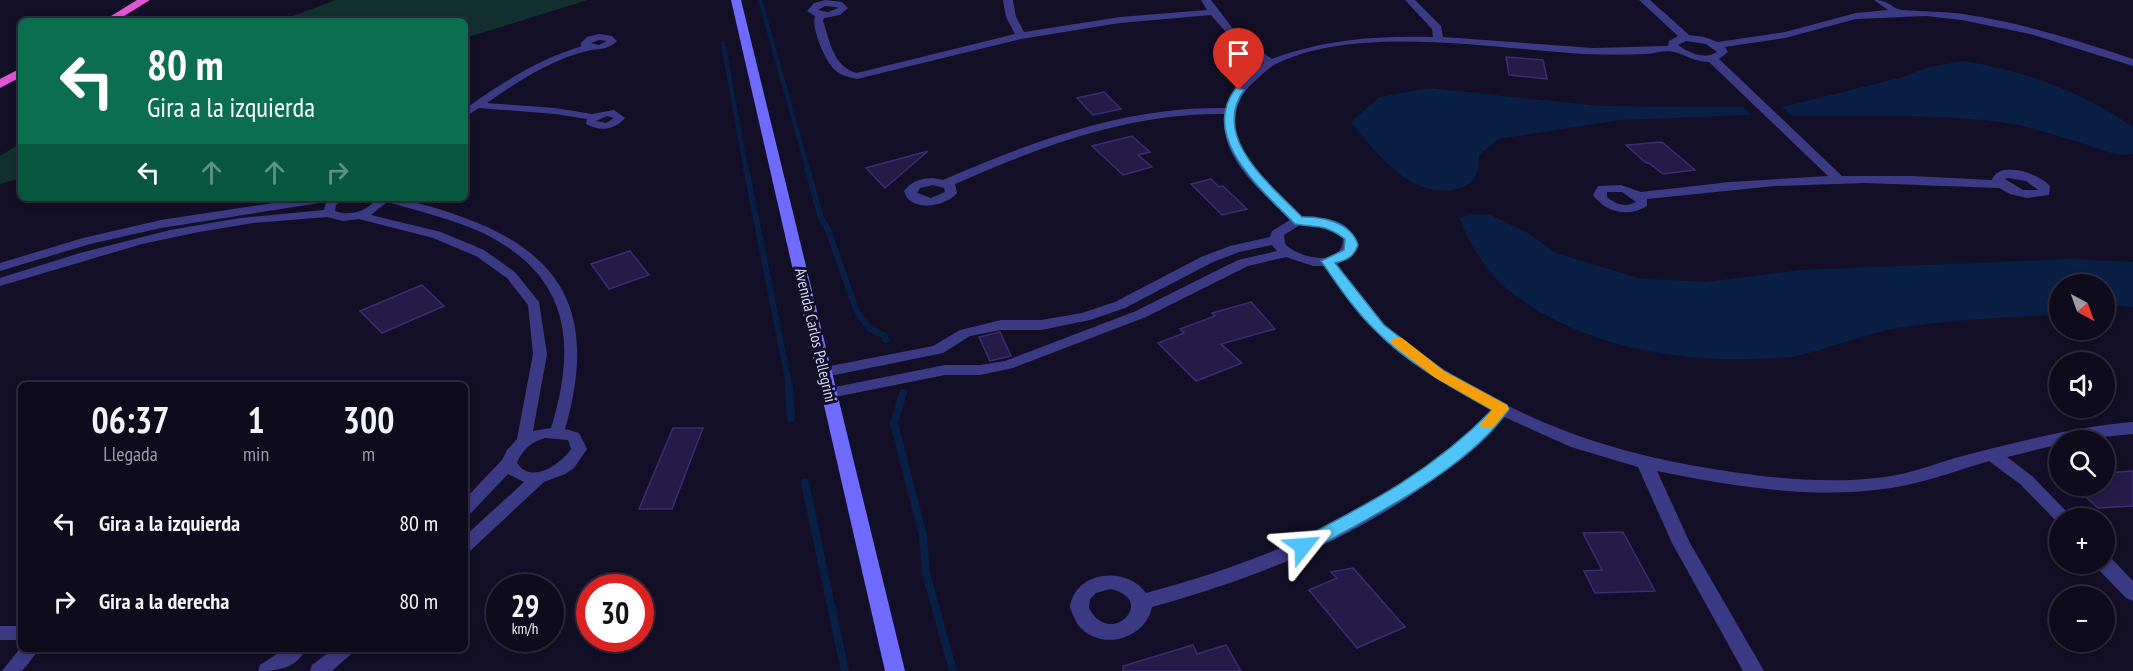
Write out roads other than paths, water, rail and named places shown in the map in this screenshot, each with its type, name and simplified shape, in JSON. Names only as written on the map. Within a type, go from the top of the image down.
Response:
[{"type":"highway","points":[[113,18],[145,0]]},
{"type":"highway","points":[[0,84],[18,74]]},
{"type":"main road","name":"Avenida Carlos Pellegrini","points":[[736,0],[895,671]]},
{"type":"street","points":[[1008,0],[1011,17],[1021,36]]},
{"type":"street","points":[[1206,0],[1212,12],[1239,42],[1252,54],[1270,62]]},
{"type":"street","points":[[1410,0],[1437,28],[1438,39]]},
{"type":"street","points":[[1644,0],[1686,38]]},
{"type":"street","points":[[1879,0],[1898,13]]},
{"type":"street","points":[[820,15],[818,21],[834,64],[847,74],[857,76],[1021,36],[1120,20],[1212,12]]},
{"type":"street","points":[[1676,49],[1673,43],[1686,38],[1718,45],[1754,41],[1856,16],[1898,13],[1988,22],[2080,45],[2133,63]]},
{"type":"street","points":[[1299,221],[1259,180],[1237,151],[1229,125],[1232,100],[1247,80],[1270,62],[1309,49],[1389,38],[1438,39],[1584,51],[1676,49],[1688,55],[1711,58],[1718,57],[1724,52],[1718,45]]},
{"type":"street","points":[[1711,58],[1838,178]]},
{"type":"street","points":[[946,183],[1017,153],[1083,132],[1142,117],[1201,109],[1230,111]]},
{"type":"street","points":[[1639,196],[1728,184],[1838,178],[1952,180],[2002,184]]},
{"type":"street","points":[[830,393],[945,370],[980,370],[1008,365],[1141,314],[1243,263],[1287,253],[1310,261],[1328,261],[1344,257],[1352,245],[1350,238],[1335,226],[1311,220],[1299,221],[1282,228],[1277,234],[1277,240],[1287,253]]},
{"type":"street","points":[[825,372],[938,350],[965,333],[1001,325],[1041,325],[1085,317],[1120,305],[1206,260],[1235,249],[1277,240]]},
{"type":"street","points":[[1328,261],[1346,288],[1380,328],[1439,374],[1502,409],[1580,443],[1645,463],[1740,479],[1812,486],[1886,483],[2049,441],[2133,428]]},
{"type":"street","points":[[1041,325],[1054,348]]},
{"type":"street","points":[[938,350],[945,370]]},
{"type":"street","points":[[1142,602],[1230,576],[1303,546],[1370,511],[1432,472],[1468,444],[1502,409]]},
{"type":"street","points":[[1994,456],[2026,480],[2053,508]]},
{"type":"street","points":[[1645,463],[1654,488],[1686,552],[1754,671]]},
{"type":"street","points":[[2115,574],[2133,593]]},
{"type":"lane","points":[[468,112],[535,70],[572,51],[589,47]]},
{"type":"lane","points":[[468,104],[555,111],[593,117]]},
{"type":"lane","points":[[0,267],[87,241],[161,224],[309,201]]},
{"type":"lane","points":[[329,213],[330,204],[334,201]]},
{"type":"lane","points":[[0,282],[59,262],[136,242],[228,223],[329,213],[339,217],[357,215],[374,209],[382,201]]},
{"type":"lane","points":[[395,201],[474,226],[515,247],[545,273],[567,311],[574,352],[568,399],[557,432]]},
{"type":"lane","points":[[357,215],[437,235],[480,253],[511,275],[534,305],[540,354],[524,441]]},
{"type":"lane","points":[[468,506],[509,463],[516,448],[524,441],[535,436],[557,432],[574,437],[578,442],[579,450],[576,457],[560,470],[538,478],[468,543]]},
{"type":"lane","points":[[509,463],[511,470],[518,475],[538,478]]},
{"type":"lane","points":[[0,633],[18,633]]},
{"type":"lane","points":[[11,671],[28,652]]},
{"type":"lane","points":[[267,671],[293,652]]},
{"type":"lane","points":[[320,671],[342,652]]},
{"type":"water","points":[[1963,61],[2008,70],[2052,84],[2094,103],[2133,127],[2133,154],[2111,153],[2038,130],[1999,122],[1922,116],[1792,116],[1782,107],[1903,77],[1929,67]]},
{"type":"water","points":[[1429,88],[1599,106],[1743,107],[1751,115],[1621,120],[1498,139],[1479,155],[1476,175],[1470,183],[1460,188],[1443,190],[1426,188],[1411,182],[1397,172],[1372,148],[1351,122],[1379,97]]},
{"type":"water","points":[[1469,214],[1491,215],[1528,233],[1556,253],[1638,278],[1706,282],[1800,270],[2071,259],[2133,262],[2133,307],[2115,306],[2115,274],[2049,274],[2049,315],[1977,319],[1898,328],[1787,358],[1688,357],[1623,345],[1592,336],[1533,308],[1499,282],[1485,265],[1468,238],[1459,218]]},
{"type":"waterway","points":[[760,0],[808,170]]},
{"type":"waterway","points":[[723,43],[746,170]]},
{"type":"waterway","points":[[746,168],[790,389]]},
{"type":"waterway","points":[[807,168],[821,218],[828,230],[857,312],[870,329],[885,336],[886,340]]},
{"type":"waterway","points":[[789,387],[791,418]]},
{"type":"waterway","points":[[903,393],[894,423],[923,536],[926,573],[953,671]]},
{"type":"waterway","points":[[805,483],[845,671]]}]
